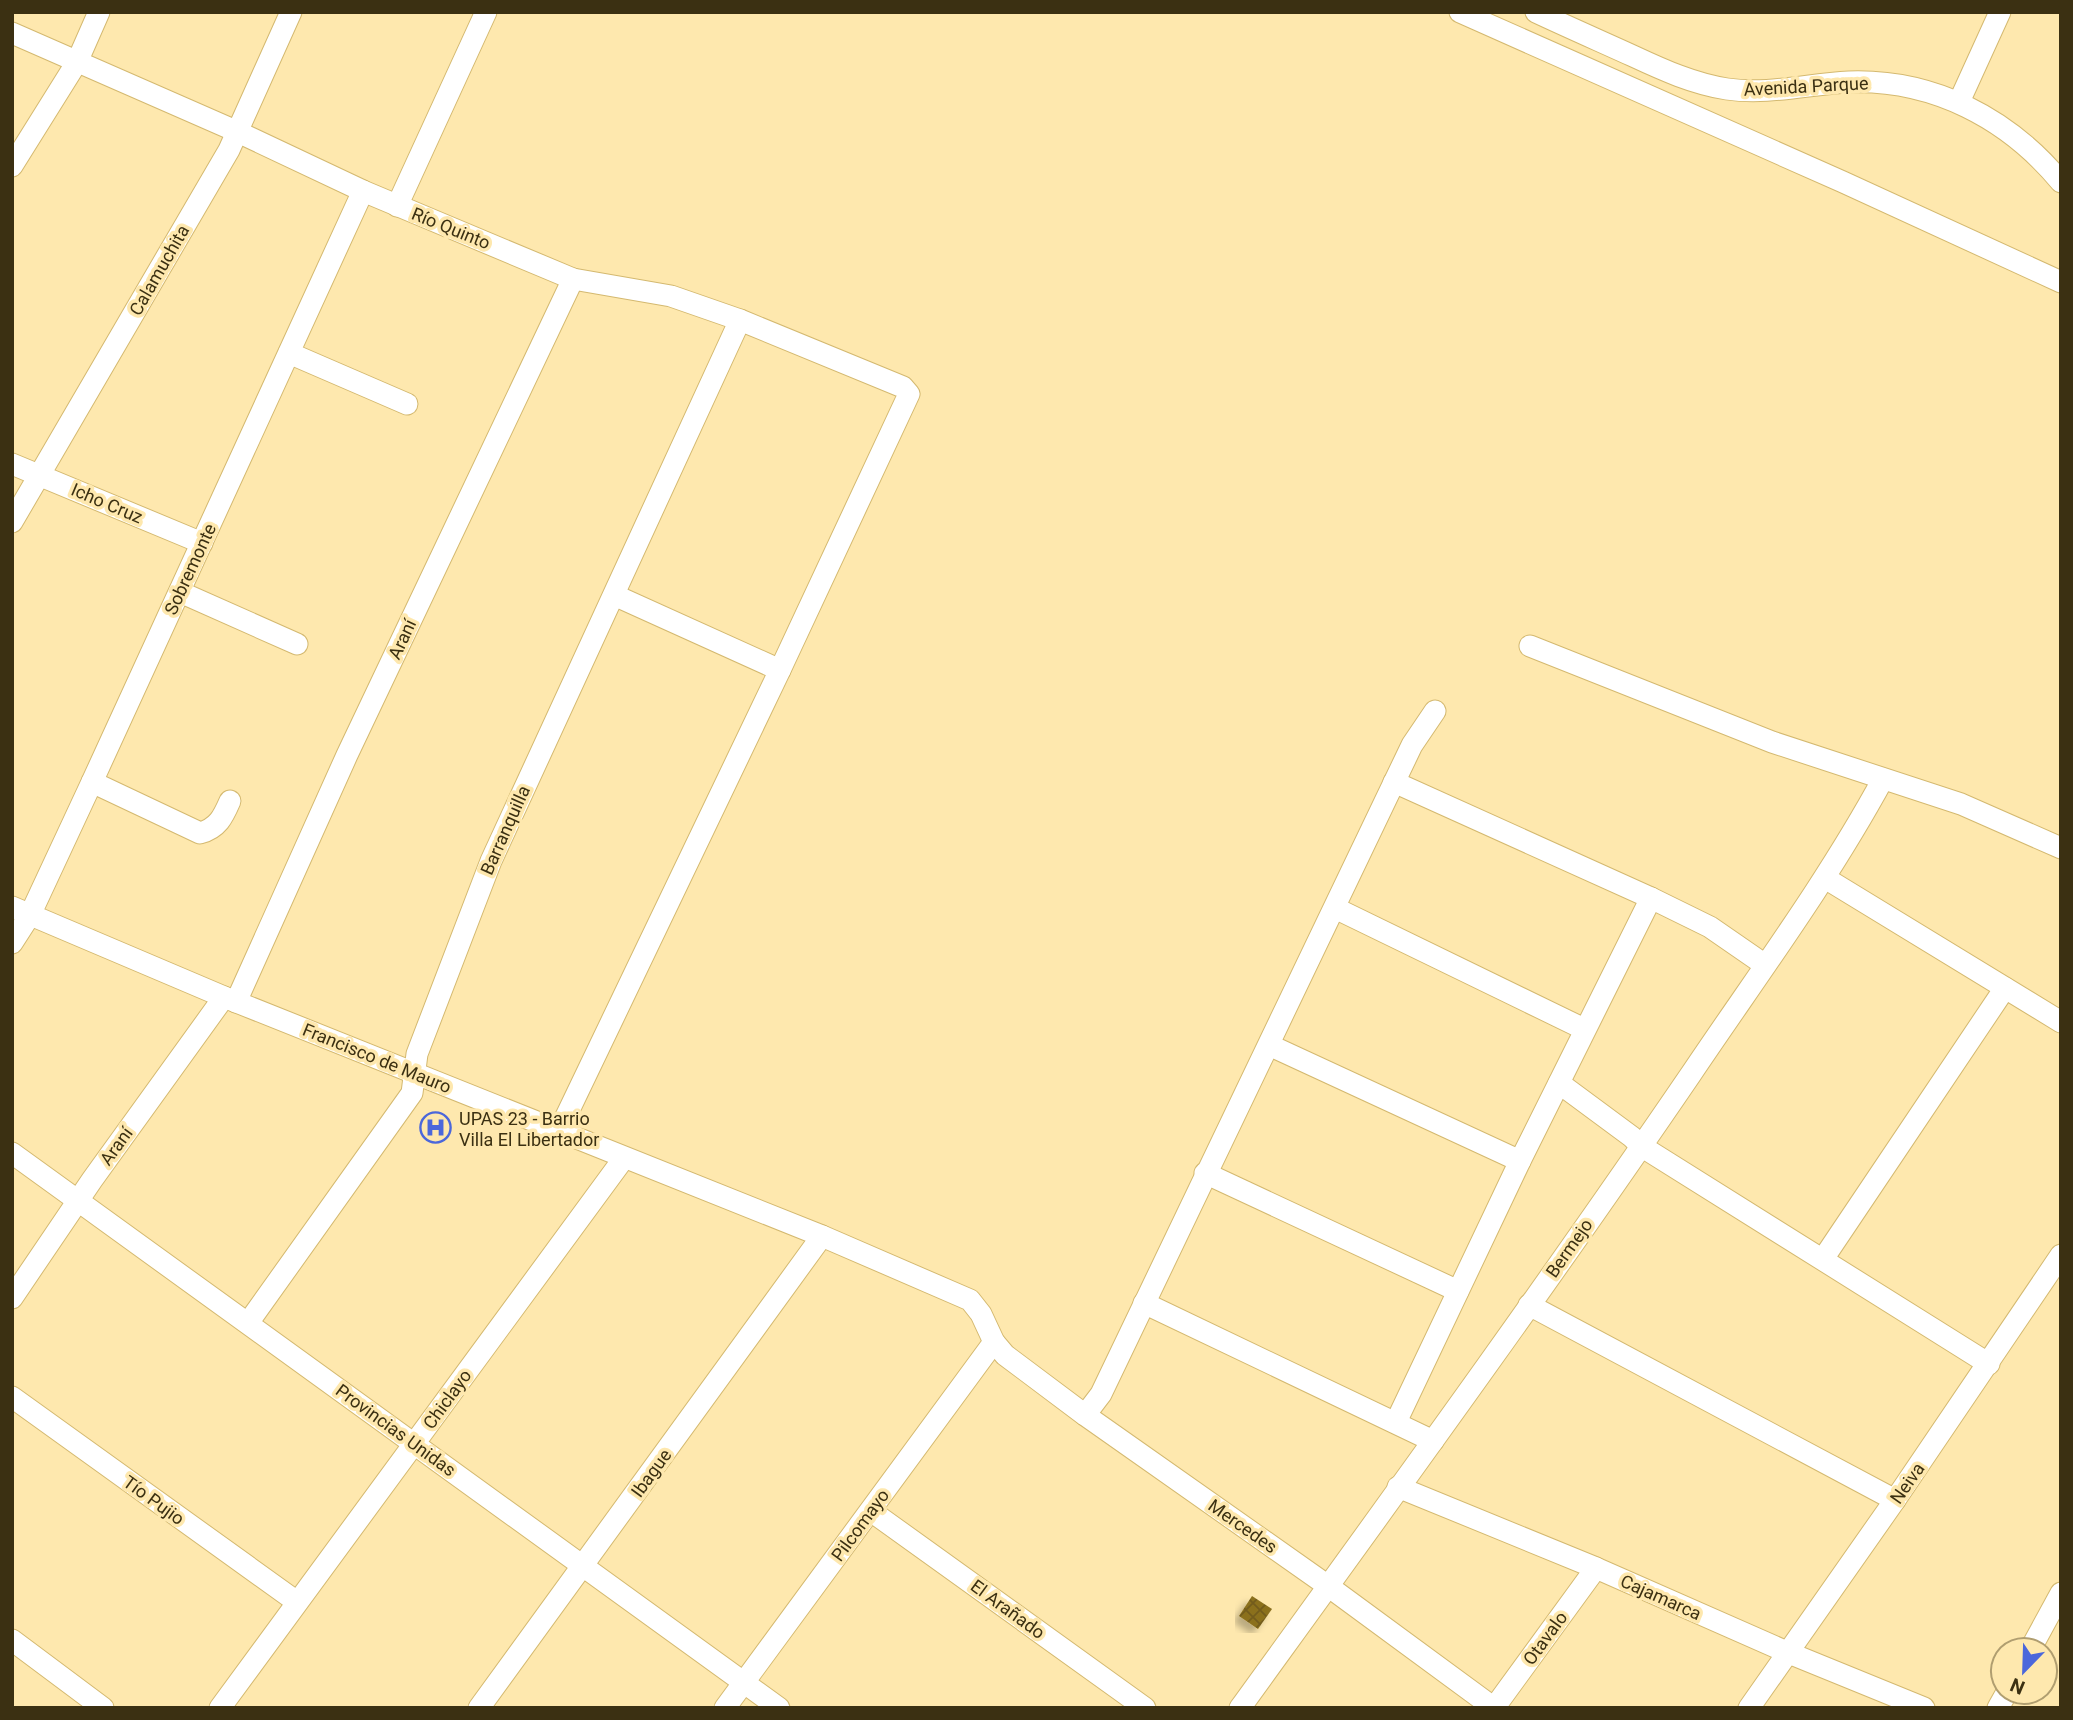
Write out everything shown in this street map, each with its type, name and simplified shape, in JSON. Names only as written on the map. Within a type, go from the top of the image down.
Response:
[{"type":"street","points":[[12,166],[76,62],[99,12]]},
{"type":"street","name":"Calamuchita","points":[[12,522],[229,150],[291,12]]},
{"type":"street","points":[[397,206],[486,12]]},
{"type":"street","points":[[1460,12],[2061,282]]},
{"type":"street","name":"Avenida Parque","points":[[1536,12],[1680,76],[1726,89],[1779,91],[1847,82],[1871,82],[1899,85],[1959,102],[1980,111],[2024,144],[2061,182]]},
{"type":"street","points":[[1959,102],[2000,12]]},
{"type":"street","name":"Río Quinto","points":[[12,33],[238,132],[397,206],[573,279],[671,296],[740,320],[903,387],[909,394],[905,406],[780,670]]},
{"type":"street","name":"Sobremonte","points":[[12,943],[21,911],[92,782],[363,191]]},
{"type":"street","name":"Araní","points":[[12,1298],[79,1200],[230,999],[573,279]]},
{"type":"street","name":"Barranquilla","points":[[248,1323],[412,1093],[418,1054],[491,861],[740,320]]},
{"type":"street","points":[[289,353],[407,404]]},
{"type":"street","name":"Icho Cruz","points":[[12,464],[202,543]]},
{"type":"street","points":[[180,592],[297,644]]},
{"type":"street","points":[[559,1131],[780,670],[614,595]]},
{"type":"street","points":[[1530,646],[1772,742],[1961,804],[2061,848]]},
{"type":"street","points":[[1085,1415],[1101,1394],[1412,745],[1435,711]]},
{"type":"street","name":"Bermejo","points":[[1240,1708],[1642,1146],[1825,878],[1883,779]]},
{"type":"street","points":[[92,782],[200,832],[211,830],[222,819],[230,801]]},
{"type":"street","points":[[1394,782],[1710,927],[1765,965]]},
{"type":"street","points":[[1825,878],[2061,1022]]},
{"type":"street","points":[[1396,1422],[1584,1029],[1651,898]]},
{"type":"street","points":[[1335,908],[1584,1029]]},
{"type":"street","name":"Francisco de Mauro","points":[[21,911],[230,999],[822,1236],[971,1300],[994,1342]]},
{"type":"street","points":[[1823,1259],[2005,988]]},
{"type":"street","points":[[1269,1045],[1520,1161]]},
{"type":"street","points":[[1559,1083],[1642,1146],[1989,1364]]},
{"type":"street","name":"Provincias Unidas","points":[[12,1153],[779,1708]]},
{"type":"street","name":"Chiclayo","points":[[220,1708],[624,1158]]},
{"type":"street","points":[[1205,1173],[1458,1291]]},
{"type":"street","name":"Ibague","points":[[479,1708],[822,1236]]},
{"type":"street","name":"Neiva","points":[[1749,1708],[1989,1364],[2061,1255]]},
{"type":"street","points":[[1144,1303],[1433,1441]]},
{"type":"street","points":[[1529,1305],[1895,1500]]},
{"type":"street","name":"Mercedes","points":[[994,1342],[1005,1355],[1085,1415],[1328,1586],[1494,1708]]},
{"type":"street","name":"Pilcomayo","points":[[725,1708],[994,1342]]},
{"type":"street","name":"Tío Pujio","points":[[12,1398],[296,1602]]},
{"type":"street","name":"Cajamarca","points":[[1398,1487],[1924,1708]]},
{"type":"street","name":"El Arañado","points":[[871,1511],[1145,1708]]},
{"type":"street","name":"Otavalo","points":[[1494,1708],[1595,1568]]},
{"type":"street","points":[[2038,1636],[2061,1593]]},
{"type":"street","points":[[13,1643],[103,1708]]},
{"type":"building","points":[[1252,1596],[1272,1609],[1258,1629],[1239,1616]]},
{"type":"place","name":"UPAS 23 - Barrio Villa El Libertador","points":[[436,1128]]}]
